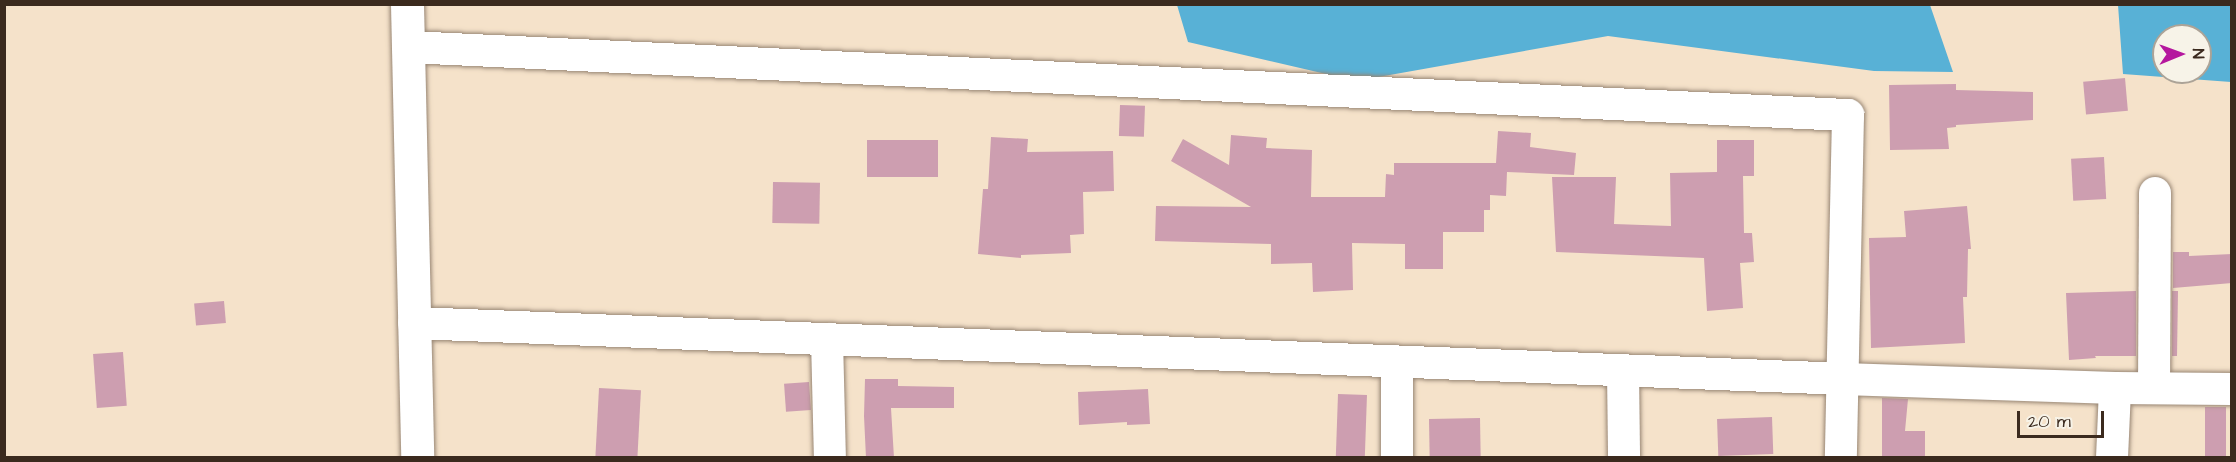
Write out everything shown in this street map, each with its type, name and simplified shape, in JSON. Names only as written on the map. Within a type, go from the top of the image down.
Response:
[{"type":"highway","points":[[407,4],[417,458]]},
{"type":"street","points":[[409,47],[1848,115],[1841,458]]},
{"type":"street","points":[[2154,388],[2155,193]]},
{"type":"street","points":[[414,323],[1842,380],[2115,388],[2232,388]]},
{"type":"street","points":[[827,339],[830,458]]},
{"type":"street","points":[[1397,362],[1397,458]]},
{"type":"street","points":[[1623,371],[1624,458]]},
{"type":"street","points":[[2112,458],[2115,388]]},
{"type":"water","points":[[1177,5],[1930,5],[1953,72],[1874,71],[1608,36],[1356,81],[1188,42]]},
{"type":"water","points":[[2118,5],[2231,5],[2231,82],[2212,81],[2212,24],[2152,24],[2152,76],[2123,74]]},
{"type":"building","points":[[2125,78],[2128,111],[2086,115],[2083,82]]},
{"type":"building","points":[[1956,84],[1956,90],[2033,92],[2033,120],[1956,125],[1956,127],[1947,128],[1949,149],[1890,150],[1889,85]]},
{"type":"building","points":[[1120,105],[1145,106],[1144,137],[1119,136]]},
{"type":"building","points":[[1498,131],[1531,133],[1530,147],[1576,153],[1574,175],[1507,172],[1506,196],[1490,195],[1490,210],[1484,210],[1484,232],[1443,232],[1443,269],[1405,269],[1405,244],[1352,243],[1353,290],[1313,292],[1312,263],[1271,264],[1271,244],[1155,241],[1156,206],[1251,207],[1171,161],[1183,139],[1229,165],[1231,135],[1267,138],[1266,148],[1312,150],[1311,197],[1385,197],[1386,174],[1394,175],[1394,163],[1496,163]]},
{"type":"building","points":[[991,137],[1028,139],[1027,152],[1113,151],[1114,191],[1083,192],[1084,234],[1070,235],[1071,253],[1021,255],[1021,258],[978,254],[983,189],[988,189]]},
{"type":"building","points":[[867,140],[938,140],[938,177],[867,177]]},
{"type":"building","points":[[1717,140],[1754,140],[1754,176],[1743,176],[1744,233],[1752,233],[1754,262],[1740,263],[1743,308],[1707,311],[1704,258],[1556,252],[1552,177],[1616,177],[1614,224],[1671,226],[1670,173],[1717,172]]},
{"type":"building","points":[[2104,157],[2106,199],[2073,201],[2071,159]]},
{"type":"building","points":[[773,182],[820,183],[819,224],[772,223]]},
{"type":"building","points":[[1967,206],[1971,249],[1968,249],[1967,297],[1963,297],[1965,343],[1871,348],[1869,238],[1906,237],[1904,211]]},
{"type":"building","points":[[2173,252],[2189,252],[2189,256],[2232,254],[2232,283],[2173,288]]},
{"type":"building","points":[[2136,291],[2136,356],[2095,356],[2096,358],[2069,360],[2066,293]]},
{"type":"building","points":[[2172,291],[2178,291],[2177,356],[2172,356]]},
{"type":"building","points":[[224,301],[226,323],[196,326],[194,304]]},
{"type":"building","points":[[123,352],[127,406],[97,408],[93,354]]},
{"type":"building","points":[[865,379],[898,379],[898,386],[954,387],[954,408],[891,408],[894,458],[866,458]]},
{"type":"building","points":[[809,382],[811,410],[786,412],[784,384]]},
{"type":"building","points":[[599,388],[641,390],[637,458],[595,458]]},
{"type":"building","points":[[1148,389],[1150,424],[1127,425],[1127,422],[1079,425],[1078,392]]},
{"type":"building","points":[[1338,394],[1367,395],[1365,458],[1336,458]]},
{"type":"building","points":[[1882,398],[1908,399],[1905,431],[1925,431],[1925,458],[1882,458]]},
{"type":"building","points":[[2205,407],[2226,407],[2226,458],[2205,458]]},
{"type":"building","points":[[1772,417],[1773,454],[1718,456],[1717,419]]},
{"type":"building","points":[[1480,418],[1481,458],[1430,458],[1429,419]]}]
